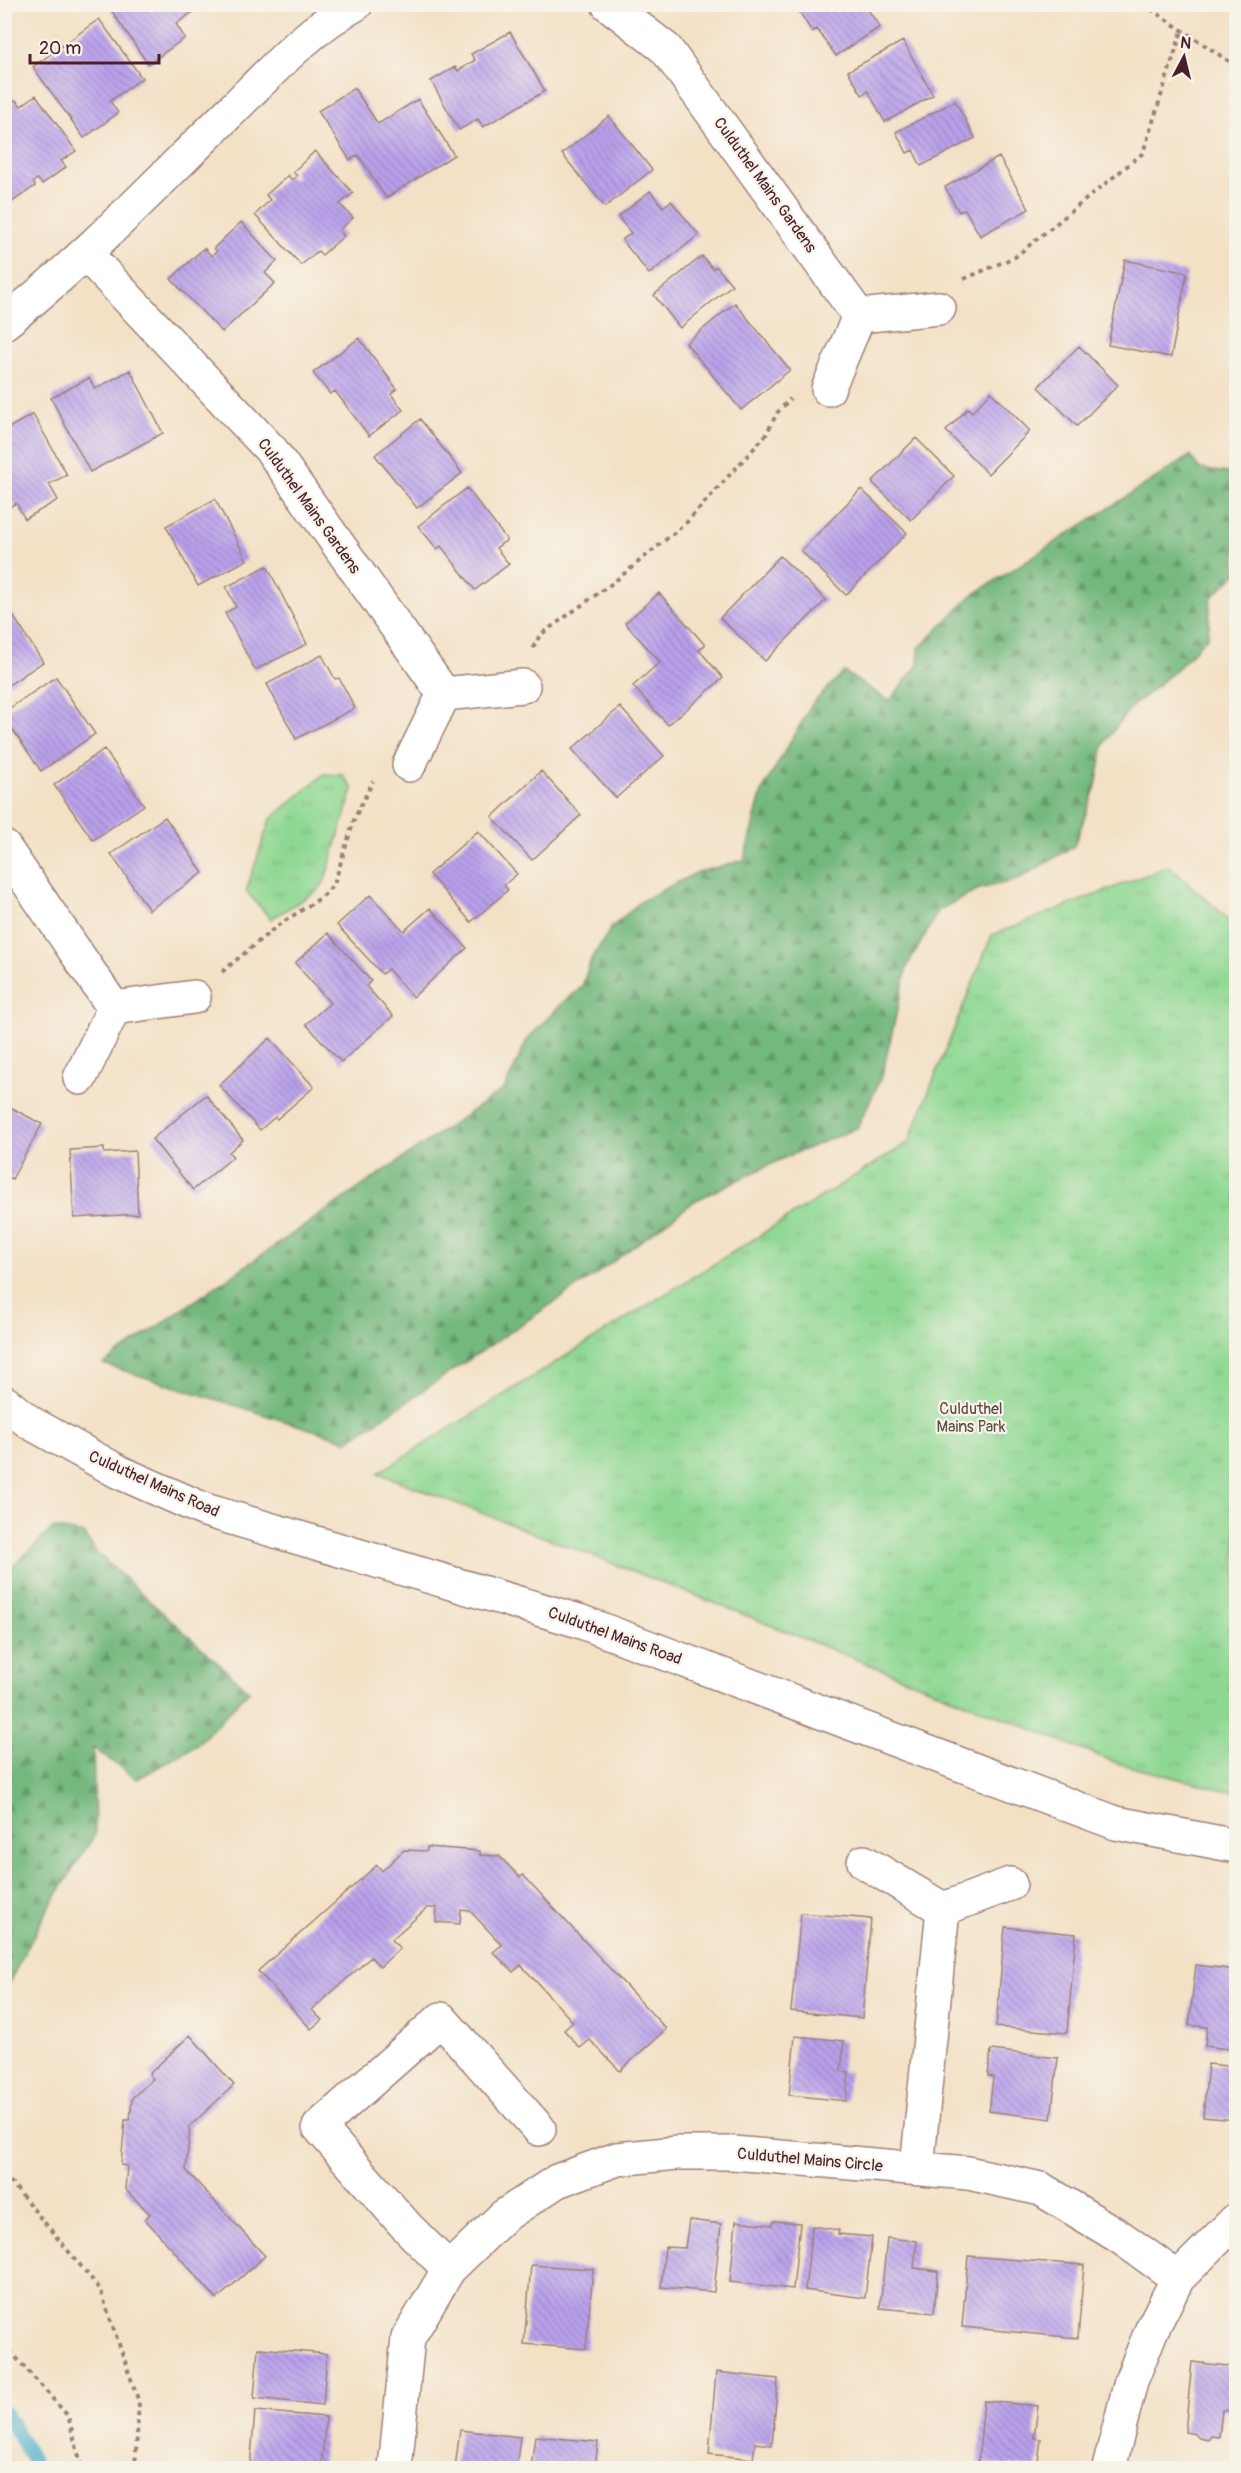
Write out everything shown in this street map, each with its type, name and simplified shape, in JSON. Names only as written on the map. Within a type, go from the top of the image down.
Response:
[{"type":"street","points":[[4,323],[33,301],[85,253],[283,60],[330,19],[356,4]]},
{"type":"street","name":"Culduthel Mains Gardens","points":[[608,4],[666,49],[859,316]]},
{"type":"street","name":"Culduthel Mains Gardens","points":[[85,253],[272,451],[444,694]]},
{"type":"street","points":[[828,389],[859,316],[939,308]]},
{"type":"street","points":[[409,765],[444,694],[523,686]]},
{"type":"street","points":[[4,847],[114,1008]]},
{"type":"street","points":[[114,1008],[194,997]]},
{"type":"street","points":[[80,1078],[114,1008]]},
{"type":"street","name":"Culduthel Mains Road","points":[[4,1402],[29,1422],[119,1472],[205,1510],[579,1621],[1116,1823],[1236,1846]]},
{"type":"street","points":[[864,1862],[943,1910]]},
{"type":"street","points":[[943,1910],[1010,1884]]},
{"type":"street","points":[[917,2168],[943,1910]]},
{"type":"street","points":[[448,2269],[407,2227],[319,2127],[441,2019],[539,2129]]},
{"type":"street","name":"Culduthel Mains Circle","points":[[395,2469],[408,2338],[448,2269],[504,2216],[557,2181],[617,2159],[677,2153],[733,2153],[968,2173],[1041,2189],[1120,2237],[1178,2278]]},
{"type":"street","points":[[1109,2469],[1131,2381],[1152,2329],[1178,2278],[1236,2220]]},
{"type":"path","points":[[1143,4],[1236,66]]},
{"type":"path","points":[[939,308],[945,287],[1015,257],[1143,153],[1182,30]]},
{"type":"path","points":[[523,686],[529,655],[540,635],[614,582],[686,523],[766,435],[777,413],[798,390],[828,389]]},
{"type":"path","points":[[194,997],[245,950],[322,897],[334,884],[356,817],[381,765],[409,765]]},
{"type":"path","points":[[4,2174],[100,2289],[140,2402],[135,2469]]},
{"type":"path","points":[[4,2343],[68,2416],[82,2469]]},
{"type":"green space","points":[[1190,456],[1200,469],[1236,474],[1236,574],[1211,598],[1208,636],[1175,671],[1129,709],[1104,744],[1096,786],[1074,846],[1017,880],[979,889],[939,910],[907,967],[882,1076],[857,1128],[784,1158],[696,1200],[595,1275],[348,1441],[103,1364],[505,1088],[527,1040],[562,1003],[582,987],[591,959],[612,927],[641,901],[696,873],[744,860],[762,791],[812,704],[844,672],[889,701],[918,665],[919,648],[971,596]]},
{"type":"green space","points":[[324,774],[343,775],[353,789],[324,883],[317,891],[271,919],[246,891],[270,820]]},
{"type":"green space","name":"Culduthel Mains Park","points":[[1169,866],[1236,926],[1236,1792],[1117,1763],[707,1600],[378,1473],[908,1143],[992,935]]},
{"type":"green space","points":[[53,1528],[84,1534],[97,1553],[249,1691],[196,1746],[137,1779],[93,1748],[95,1834],[49,1907],[5,1990],[5,1574]]},
{"type":"building","points":[[107,4],[204,4],[176,24],[185,38],[148,64]]},
{"type":"building","points":[[802,4],[864,4],[880,27],[836,56],[817,29],[812,32],[797,8]]},
{"type":"building","points":[[99,19],[142,78],[110,101],[118,113],[84,138],[33,67]]},
{"type":"building","points":[[510,32],[545,91],[483,127],[478,119],[459,130],[431,81],[455,67],[458,71],[475,60],[471,54]]},
{"type":"building","points":[[903,41],[933,95],[885,122],[868,91],[862,95],[848,71]]},
{"type":"building","points":[[354,88],[378,124],[418,99],[454,155],[386,198],[358,155],[350,160],[318,111]]},
{"type":"building","points":[[36,95],[76,151],[61,161],[66,167],[42,184],[37,179],[33,182],[35,186],[6,206],[4,109],[16,100],[21,106]]},
{"type":"building","points":[[955,101],[975,138],[921,166],[913,150],[907,153],[896,132]]},
{"type":"building","points":[[609,116],[652,170],[605,207],[562,154]]},
{"type":"building","points":[[315,151],[353,193],[340,204],[353,218],[339,230],[344,236],[322,255],[318,251],[301,265],[255,215],[270,200],[266,195],[288,175],[292,180],[297,176],[293,172]]},
{"type":"building","points":[[999,157],[1029,209],[980,236],[965,209],[959,212],[945,187]]},
{"type":"building","points":[[650,191],[663,207],[671,201],[699,235],[649,274],[622,240],[631,233],[618,217]]},
{"type":"building","points":[[241,222],[277,261],[265,273],[275,283],[222,332],[171,279],[204,248],[212,256],[217,251],[214,248]]},
{"type":"building","points":[[702,256],[713,269],[716,266],[732,285],[680,328],[654,295]]},
{"type":"building","points":[[1125,260],[1187,273],[1171,357],[1108,345]]},
{"type":"building","points":[[735,303],[790,370],[741,410],[686,343]]},
{"type":"building","points":[[359,338],[397,389],[391,394],[403,410],[369,436],[335,391],[330,394],[313,373]]},
{"type":"building","points":[[1079,346],[1118,385],[1077,426],[1038,387]]},
{"type":"building","points":[[130,370],[163,433],[90,472],[51,398],[89,378],[95,389]]},
{"type":"building","points":[[991,392],[1030,431],[988,474],[946,431],[968,408],[972,412]]},
{"type":"building","points":[[33,414],[67,475],[49,484],[58,500],[25,519],[16,503],[5,510],[5,430]]},
{"type":"building","points":[[420,419],[462,473],[417,508],[375,455]]},
{"type":"building","points":[[916,438],[954,476],[911,520],[872,482]]},
{"type":"building","points":[[467,488],[507,540],[496,548],[509,564],[475,590],[441,546],[437,549],[418,526]]},
{"type":"building","points":[[861,489],[907,533],[846,595],[801,551]]},
{"type":"building","points":[[215,499],[247,560],[198,586],[166,526]]},
{"type":"building","points":[[780,556],[826,600],[765,661],[720,618]]},
{"type":"building","points":[[267,566],[307,644],[255,670],[225,613],[236,607],[226,587]]},
{"type":"building","points":[[659,593],[705,645],[699,650],[723,678],[668,725],[633,686],[660,662],[625,623]]},
{"type":"building","points":[[8,608],[43,662],[4,688],[4,610]]},
{"type":"building","points":[[322,655],[335,679],[339,678],[355,708],[296,739],[267,684]]},
{"type":"building","points":[[56,677],[95,734],[41,771],[4,717],[4,712]]},
{"type":"building","points":[[620,707],[664,756],[616,798],[572,749]]},
{"type":"building","points":[[104,749],[144,805],[93,840],[54,785]]},
{"type":"building","points":[[541,771],[581,815],[532,860],[492,817]]},
{"type":"building","points":[[165,817],[203,873],[149,910],[111,854]]},
{"type":"building","points":[[478,831],[517,874],[504,885],[508,890],[471,922],[429,874]]},
{"type":"building","points":[[370,895],[404,931],[430,908],[467,948],[413,997],[388,969],[382,974],[337,925]]},
{"type":"building","points":[[328,933],[371,981],[366,986],[393,1016],[341,1062],[306,1024],[330,1003],[295,963]]},
{"type":"building","points":[[270,1038],[314,1087],[277,1119],[275,1117],[260,1130],[219,1085]]},
{"type":"building","points":[[206,1095],[243,1140],[229,1152],[233,1157],[193,1190],[152,1139]]},
{"type":"building","points":[[4,1104],[42,1124],[12,1179],[4,1174]]},
{"type":"building","points":[[104,1148],[104,1153],[135,1151],[138,1214],[74,1218],[70,1150]]},
{"type":"building","points":[[427,1847],[480,1851],[480,1855],[499,1856],[520,1877],[523,1875],[666,2029],[620,2071],[590,2040],[580,2048],[564,2030],[573,2022],[521,1965],[513,1972],[493,1952],[502,1945],[470,1911],[461,1910],[460,1924],[436,1922],[437,1908],[427,1908],[391,1940],[400,1948],[380,1967],[371,1957],[312,2010],[322,2020],[311,2029],[258,1971],[377,1865],[382,1871],[404,1850],[427,1851]]},
{"type":"building","points":[[801,1913],[871,1919],[862,2018],[791,2011]]},
{"type":"building","points":[[1005,1927],[1076,1934],[1067,2033],[996,2027]]},
{"type":"building","points":[[1196,1965],[1236,1970],[1236,2050],[1205,2046],[1207,2027],[1189,2025]]},
{"type":"building","points":[[190,2035],[234,2085],[190,2126],[186,2170],[265,2256],[217,2299],[145,2219],[150,2214],[125,2189],[127,2166],[121,2165],[125,2120],[130,2120],[132,2098],[153,2079],[149,2074]]},
{"type":"building","points":[[795,2036],[844,2041],[841,2071],[849,2072],[846,2101],[789,2095]]},
{"type":"building","points":[[991,2050],[1058,2058],[1051,2119],[989,2111],[993,2077],[988,2076]]},
{"type":"building","points":[[1208,2064],[1236,2067],[1236,2120],[1203,2117]]},
{"type":"building","points":[[689,2220],[721,2224],[714,2292],[661,2287],[665,2247],[685,2248]]},
{"type":"building","points":[[736,2221],[772,2225],[773,2221],[800,2223],[793,2289],[730,2282]]},
{"type":"building","points":[[812,2226],[839,2230],[838,2234],[872,2237],[865,2298],[805,2290]]},
{"type":"building","points":[[887,2238],[917,2241],[914,2268],[938,2271],[934,2313],[880,2308]]},
{"type":"building","points":[[968,2256],[1084,2265],[1078,2338],[962,2327]]},
{"type":"building","points":[[531,2265],[593,2269],[586,2349],[524,2344]]},
{"type":"building","points":[[258,2348],[327,2354],[323,2405],[254,2398]]},
{"type":"building","points":[[1192,2362],[1236,2367],[1236,2411],[1222,2410],[1219,2437],[1211,2436],[1208,2440],[1185,2432]]},
{"type":"building","points":[[716,2372],[778,2379],[772,2445],[755,2443],[753,2459],[709,2454]]},
{"type":"building","points":[[984,2401],[1038,2406],[1034,2438],[1041,2439],[1037,2468],[978,2463]]},
{"type":"building","points":[[255,2411],[326,2417],[321,2468],[250,2468]]},
{"type":"building","points":[[460,2430],[520,2437],[516,2468],[455,2468]]},
{"type":"building","points":[[535,2436],[598,2442],[595,2468],[531,2468]]},
{"type":"waterway","points":[[4,2412],[32,2458],[34,2468]]}]
